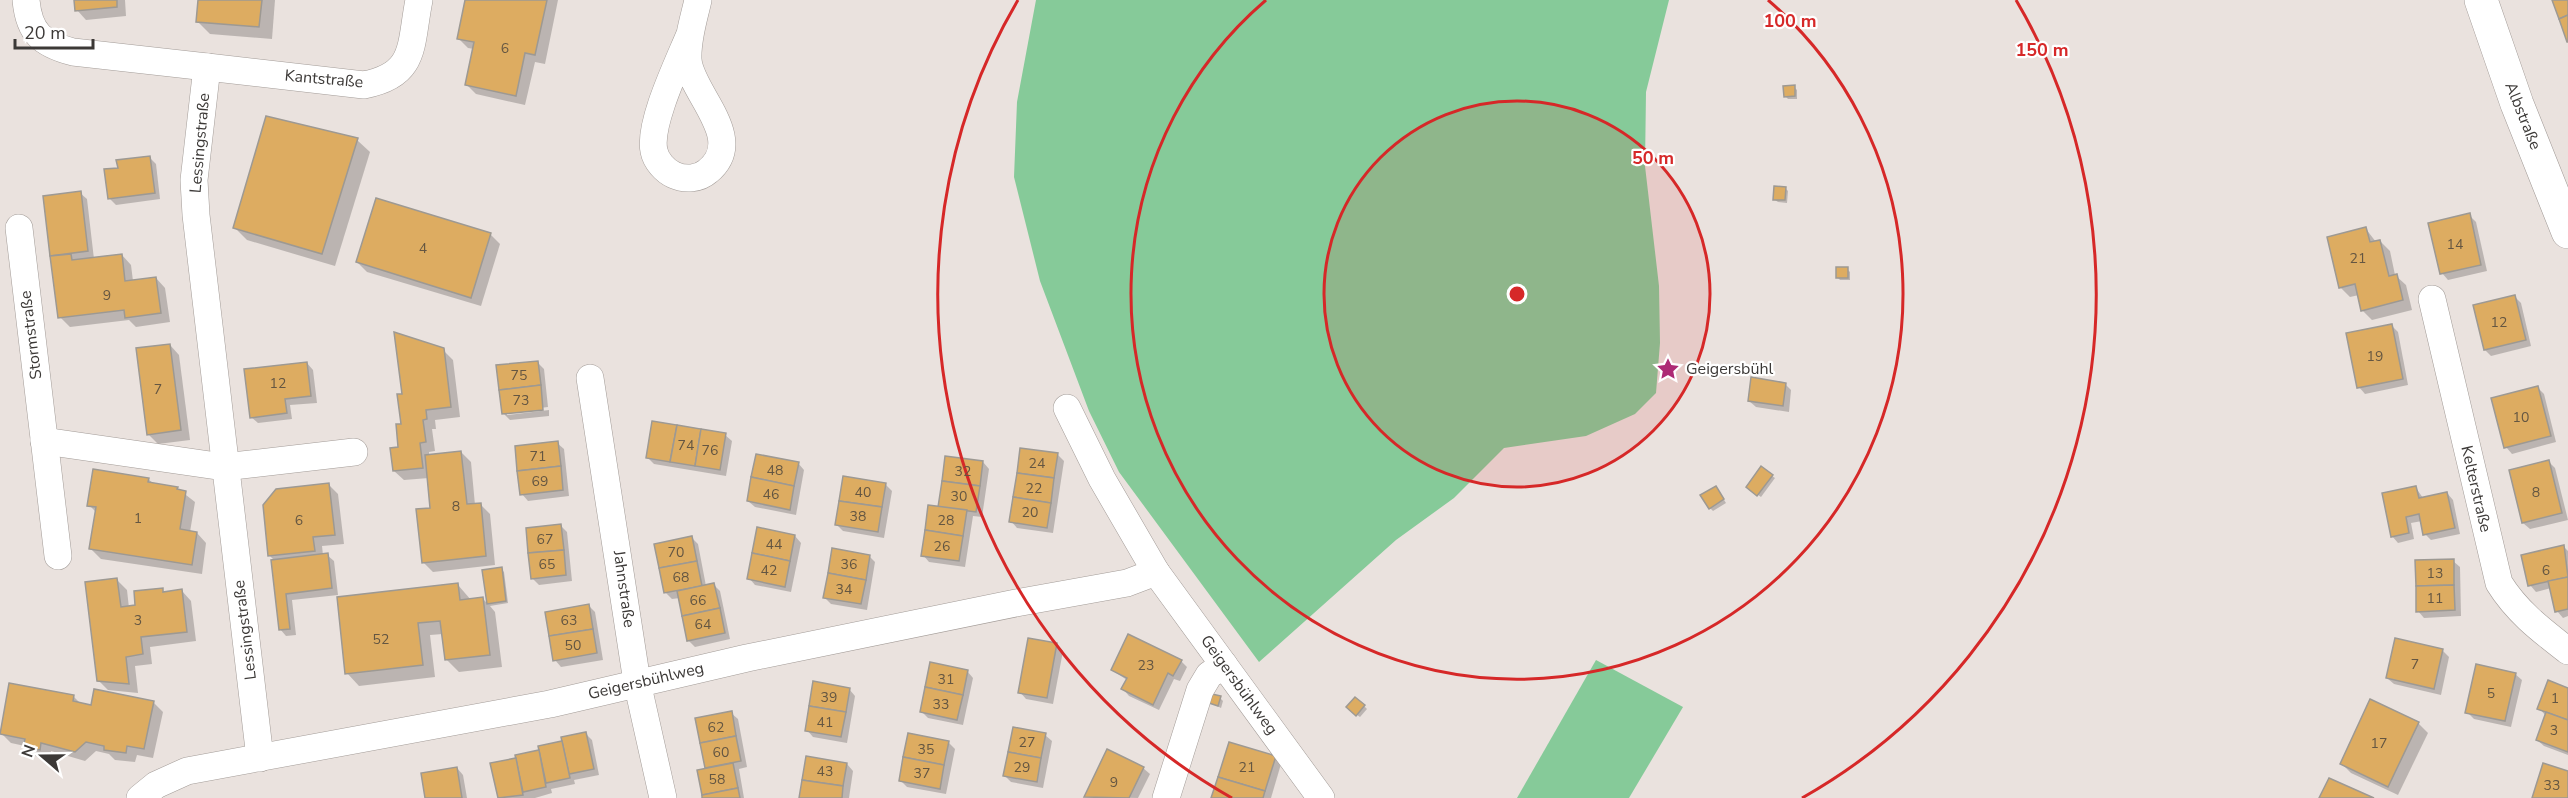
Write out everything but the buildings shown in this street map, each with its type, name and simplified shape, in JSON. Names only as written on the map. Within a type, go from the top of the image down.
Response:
[{"type":"street","points":[[26,0],[29,20],[37,34],[52,46],[73,52],[207,67]]},
{"type":"street","name":"Kantstraße","points":[[207,67],[364,85],[383,81],[398,73],[407,59],[419,0]]},
{"type":"street","points":[[690,34],[688,59],[690,69],[717,123],[721,150],[712,169],[704,175],[688,178],[672,175],[665,170],[654,151],[654,135],[662,104],[690,34],[698,0]]},
{"type":"street","name":"Albstraße","points":[[2481,0],[2517,104],[2559,181],[2568,232]]},
{"type":"street","name":"Lessingstraße","points":[[207,67],[194,180],[200,259],[260,758]]},
{"type":"street","name":"Stormstraße","points":[[19,228],[58,556]]},
{"type":"street","name":"Kelterstraße","points":[[2432,299],[2499,583],[2511,602],[2531,622],[2568,651]]},
{"type":"street","name":"Jahnstraße","points":[[590,378],[637,682],[663,798]]},
{"type":"street","name":"Geigersbühlweg","points":[[1067,408],[1102,479],[1156,572],[1321,798]]},
{"type":"street","points":[[44,441],[224,467],[354,452]]},
{"type":"street","name":"Geigersbühlweg","points":[[140,798],[156,785],[187,771],[550,704],[637,682],[1005,605],[1127,583],[1156,572]]},
{"type":"street","points":[[1166,798],[1200,690],[1209,675],[1224,664]]},
{"type":"green space","points":[[1036,0],[1669,0],[1646,92],[1645,166],[1659,286],[1660,343],[1656,393],[1635,414],[1586,436],[1504,448],[1454,498],[1396,540],[1259,662],[1119,472],[1089,411],[1040,281],[1014,177],[1017,102]]},
{"type":"green space","points":[[1596,660],[1683,707],[1629,798],[1517,798]]},
{"type":"place","name":"Geigersbühl","points":[[1668,369]]}]
